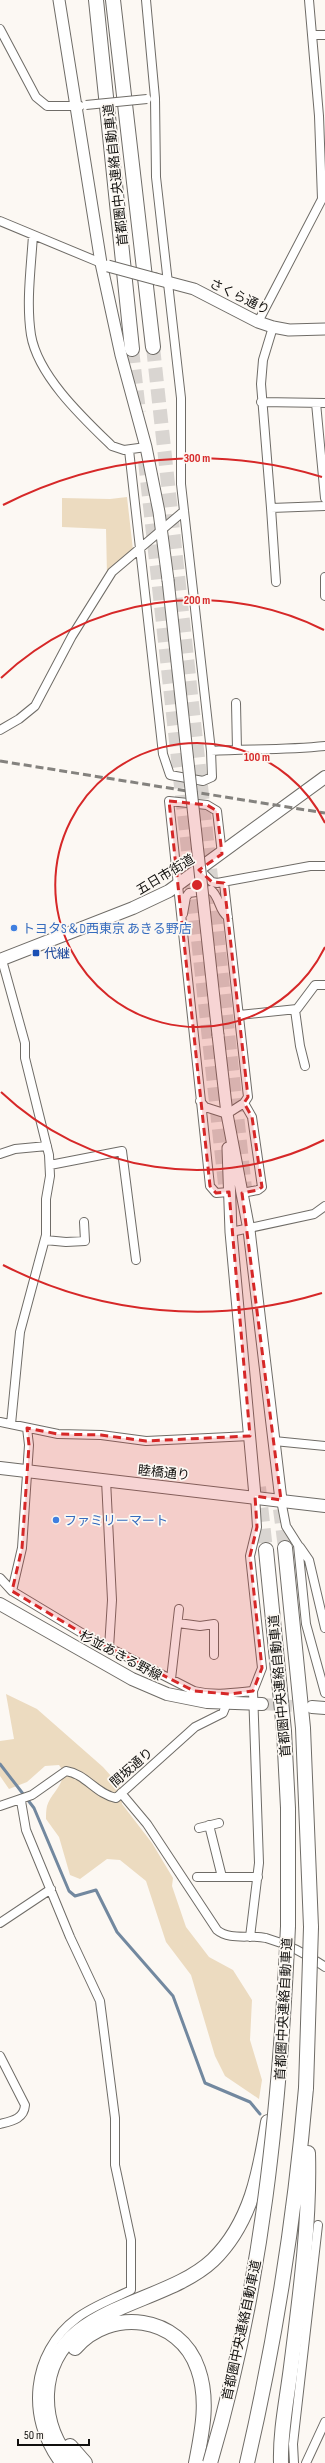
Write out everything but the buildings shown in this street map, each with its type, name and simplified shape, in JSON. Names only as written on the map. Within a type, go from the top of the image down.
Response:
[{"type":"highway","points":[[87,0],[109,117]]},
{"type":"highway","name":"首都圏中央連絡自動車道","points":[[96,0],[132,350]]},
{"type":"highway","name":"首都圏中央連絡自動車道","points":[[114,4],[153,347]]},
{"type":"highway","name":"首都圏中央連絡自動車道","points":[[246,2463],[268,2371],[283,2288],[298,2181],[306,2088],[311,1927],[303,1728],[291,1547]]},
{"type":"highway","name":"首都圏中央連絡自動車道","points":[[210,2463],[238,2354],[255,2267],[269,2178],[279,2087],[288,1926],[288,1808],[284,1731],[266,1550]]},
{"type":"highway","points":[[72,2463],[56,2439],[49,2420],[47,2404],[48,2385],[53,2366],[61,2351],[77,2332],[98,2317],[189,2278],[212,2260],[227,2245],[249,2206],[261,2165],[269,2119],[279,2087]]},
{"type":"highway","points":[[281,2463],[281,2433],[298,2310],[308,2184],[306,2088]]},
{"type":"highway","points":[[85,2463],[76,2454],[65,2437],[58,2420],[56,2403],[61,2370],[69,2355],[83,2339],[109,2324],[134,2321],[160,2327],[173,2334],[192,2355],[198,2369],[203,2388],[204,2412],[196,2463]]},
{"type":"main road","name":"五日市街道","points":[[1,960],[133,908],[177,885],[323,781]]},
{"type":"main road","name":"睦橋通り","points":[[0,1468],[255,1496],[325,1506]]},
{"type":"main road","name":"杉並あきる野線","points":[[0,1604],[146,1686],[187,1699],[257,1704]]},
{"type":"street","points":[[59,0],[81,106],[105,264],[121,355],[146,447],[162,531],[227,1114],[248,1230],[281,1500],[306,1624],[325,1694],[320,1708]]},
{"type":"street","points":[[129,450],[163,754],[170,775],[203,781],[212,777],[211,751],[181,484],[181,398],[156,177],[146,0]]},
{"type":"street","points":[[258,322],[322,199],[322,116],[309,0]]},
{"type":"street","points":[[0,29],[36,97],[47,106],[81,106],[151,98]]},
{"type":"street","points":[[314,35],[325,35]]},
{"type":"street","points":[[0,221],[105,264]]},
{"type":"street","points":[[33,234],[28,305],[34,344],[57,389],[112,446],[129,450],[146,447]]},
{"type":"street","name":"さくら通り","points":[[105,264],[210,296],[258,322],[273,327],[289,330],[325,329]]},
{"type":"street","points":[[273,327],[263,360],[261,402],[276,582]]},
{"type":"street","points":[[261,402],[325,403]]},
{"type":"street","points":[[316,403],[323,454],[325,498]]},
{"type":"street","points":[[271,508],[325,506]]},
{"type":"street","points":[[0,730],[19,719],[35,706],[72,636],[103,585],[121,563],[162,531],[184,511]]},
{"type":"street","points":[[325,577],[325,596]]},
{"type":"street","points":[[236,703],[237,750]]},
{"type":"street","points":[[211,751],[260,748],[287,750],[325,746]]},
{"type":"street","points":[[222,854],[217,811],[207,805],[169,801],[210,1186],[216,1193],[229,1192]]},
{"type":"street","points":[[200,869],[212,882],[224,883],[310,866],[325,866]]},
{"type":"street","points":[[224,883],[248,1097],[244,1103],[227,1114]]},
{"type":"street","points":[[181,924],[186,897],[189,893],[212,890],[216,894],[222,910],[228,917]]},
{"type":"street","points":[[1,960],[25,1043],[25,1058],[47,1146],[50,1164],[45,1240],[20,1332],[11,1424]]},
{"type":"street","points":[[239,1015],[295,1010],[315,985],[325,985]]},
{"type":"street","points":[[295,1010],[300,1046],[305,1066]]},
{"type":"street","points":[[200,1101],[205,1107],[227,1114]]},
{"type":"street","points":[[242,1192],[258,1190],[262,1186],[252,1118],[244,1103]]},
{"type":"street","points":[[227,1114],[231,1232],[257,1527],[250,1556],[262,1668],[253,1691],[257,1704],[259,1815],[258,1877],[250,1937]]},
{"type":"street","points":[[0,1154],[15,1149],[47,1146]]},
{"type":"street","points":[[50,1164],[122,1151],[136,1260]]},
{"type":"street","points":[[231,1232],[248,1230],[281,1220],[294,1220],[314,1214],[325,1206]]},
{"type":"street","points":[[45,1240],[66,1242],[85,1241],[84,1222]]},
{"type":"street","points":[[0,1422],[58,1434],[101,1435],[146,1441],[250,1436]]},
{"type":"street","points":[[12,1591],[22,1548],[28,1472],[29,1445],[27,1428]]},
{"type":"street","points":[[274,1441],[325,1446]]},
{"type":"street","points":[[106,1480],[112,1600],[109,1648]]},
{"type":"street","points":[[291,1547],[309,1560],[325,1628]]},
{"type":"street","points":[[0,1578],[12,1591],[43,1611],[109,1648],[194,1691],[208,1694],[253,1691]]},
{"type":"street","points":[[171,1679],[179,1609]]},
{"type":"street","points":[[178,1623],[200,1626],[214,1624],[214,1655]]},
{"type":"street","name":"間坂通り","points":[[0,1806],[32,1795],[66,1771],[76,1772],[106,1796],[116,1798],[195,1727],[223,1713],[227,1703]]},
{"type":"street","points":[[121,1793],[147,1824],[217,1930],[223,1935],[264,1938],[294,1949],[325,1967]]},
{"type":"street","points":[[21,1800],[26,1830],[70,1937],[100,2001],[115,2118],[115,2166],[131,2240],[131,2290],[102,2303],[76,2318],[53,2343],[44,2359],[37,2387],[37,2413],[45,2440],[59,2463]]},
{"type":"street","points":[[199,1828],[219,1823]]},
{"type":"street","points":[[209,1826],[222,1877]]},
{"type":"street","points":[[197,1877],[258,1877]]},
{"type":"street","points":[[0,1923],[51,1889]]},
{"type":"street","points":[[0,2056],[25,2105],[25,2113],[21,2117],[0,2124]]},
{"type":"street","points":[[294,2463],[293,2444],[318,2224]]},
{"type":"street","points":[[306,2463],[325,2422]]},
{"type":"highlighted area","points":[[169,801],[207,805],[217,811],[222,854],[199,870],[212,882],[224,883],[248,1097],[244,1103],[252,1117],[262,1187],[258,1190],[242,1193],[281,1500],[255,1496],[257,1527],[250,1556],[262,1668],[253,1691],[229,1694],[194,1691],[90,1638],[12,1591],[22,1548],[29,1445],[27,1428],[58,1434],[101,1435],[146,1441],[250,1436],[229,1192],[216,1193],[210,1186]]},
{"type":"shaded area","points":[[127,497],[133,550],[107,575],[106,529],[62,527],[62,498],[110,499]]},
{"type":"shaded area","points":[[6,1694],[37,1709],[103,1767],[120,1786],[122,1804],[152,1843],[173,1878],[172,1886],[186,1927],[209,1957],[233,1970],[252,2000],[250,2040],[262,2080],[259,2099],[225,2076],[215,2056],[191,1975],[166,1942],[146,1881],[120,1860],[107,1859],[80,1879],[70,1875],[59,1837],[46,1819],[46,1811],[49,1801],[62,1781],[62,1770],[59,1765],[45,1766],[27,1782],[9,1789],[0,1776],[0,1741],[14,1739]]},
{"type":"waterway","points":[[0,1764],[34,1808],[69,1891],[75,1896],[96,1890],[117,1932],[173,1996],[205,2083],[250,2102],[260,2114]]},
{"type":"tunnel","points":[[153,347],[245,1188]]},
{"type":"tunnel","points":[[132,349],[139,412]]},
{"type":"tunnel","points":[[145,461],[225,1184]]},
{"type":"tunnel","points":[[259,1487],[266,1550]]},
{"type":"tunnel","points":[[280,1509],[285,1548]]},
{"type":"tunnel","points":[[262,1704],[310,1707]]},
{"type":"railway","points":[[0,761],[325,813]]},
{"type":"place","name":"トヨタS＆D西東京 あきる野店","points":[[14,928]]},
{"type":"place","name":"代継","points":[[36,953]]},
{"type":"place","name":"ファミリーマート","points":[[56,1520]]}]
